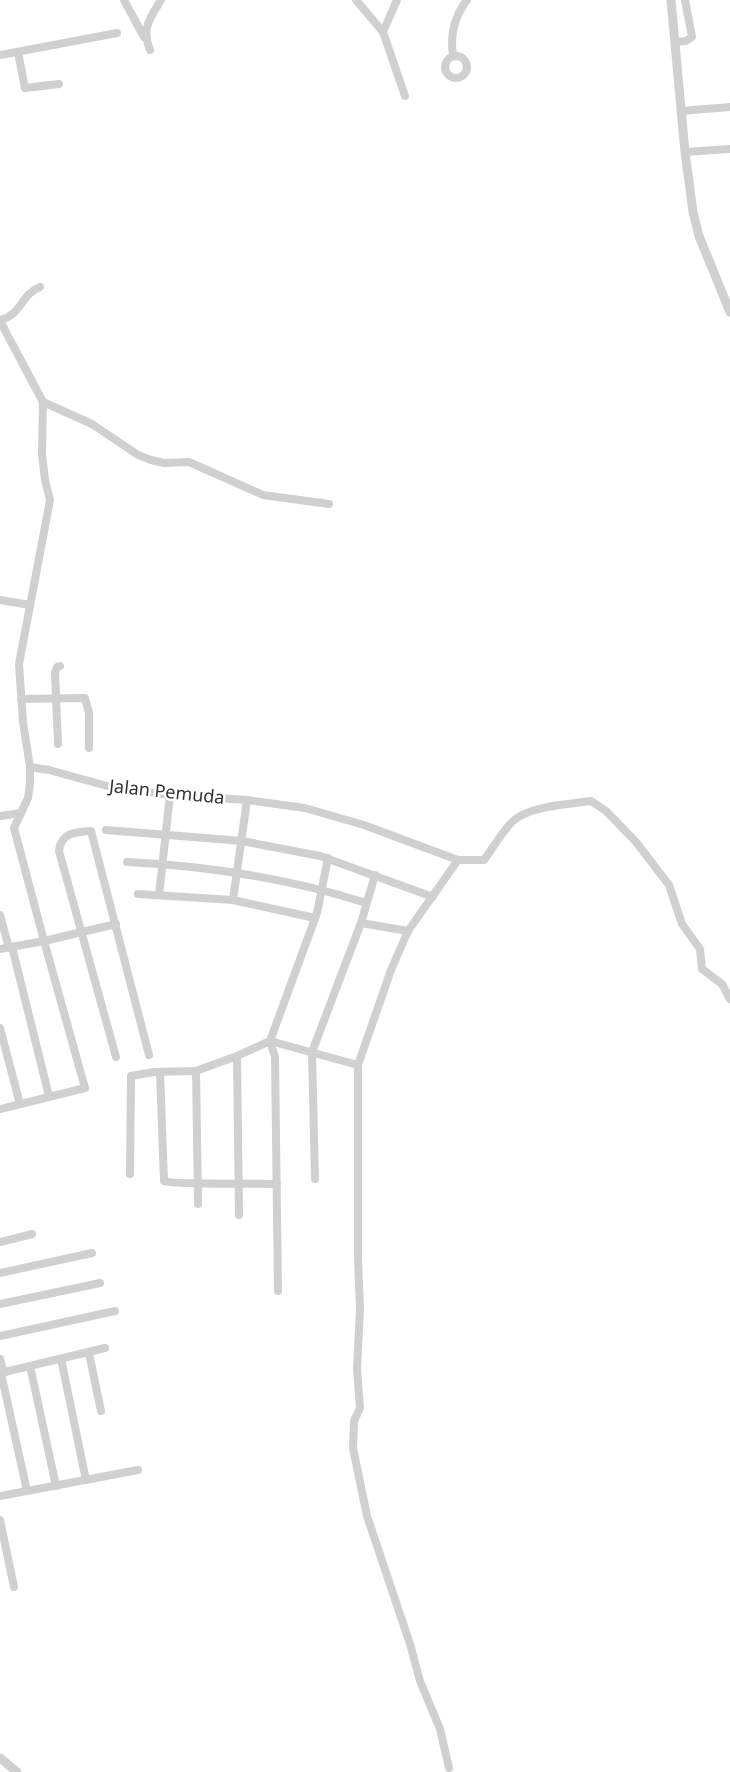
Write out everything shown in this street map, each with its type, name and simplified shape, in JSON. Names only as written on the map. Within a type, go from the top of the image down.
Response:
[{"type":"street","points":[[124,0],[150,50]]},
{"type":"street","points":[[144,37],[151,16],[162,0]]},
{"type":"street","points":[[356,0],[383,32],[405,96]]},
{"type":"street","points":[[383,32],[397,0]]},
{"type":"street","points":[[453,55],[451,39],[459,10],[467,0]]},
{"type":"street","points":[[671,0],[685,152],[699,236],[730,312]]},
{"type":"street","points":[[674,42],[686,41],[692,37],[685,0]]},
{"type":"street","points":[[138,24],[151,16]]},
{"type":"street","points":[[0,55],[117,33]]},
{"type":"street","points":[[18,52],[25,88],[60,84]]},
{"type":"street","points":[[681,111],[730,107]]},
{"type":"street","points":[[685,152],[730,149]]},
{"type":"street","points":[[0,1109],[85,1088],[14,828],[28,798],[30,767],[21,700],[19,664],[50,500],[42,454],[42,402],[0,320],[14,314],[28,293],[40,287]]},
{"type":"street","points":[[42,402],[92,424],[138,455],[151,460],[164,463],[189,462],[263,495],[329,504]]},
{"type":"street","points":[[0,600],[30,605]]},
{"type":"street","points":[[58,744],[55,674],[57,667],[60,666]]},
{"type":"street","points":[[21,700],[85,698],[89,713],[89,748]]},
{"type":"street","name":"Jalan Pemuda","points":[[30,767],[49,770],[111,787],[170,795],[247,800],[305,808],[364,825],[458,860]]},
{"type":"street","points":[[160,895],[170,795]]},
{"type":"street","points":[[233,900],[247,800]]},
{"type":"street","points":[[449,1768],[440,1729],[420,1681],[410,1644],[367,1516],[353,1448],[354,1421],[360,1408],[357,1369],[360,1310],[358,1258],[358,1065],[391,970],[408,931],[458,860],[484,860],[512,822],[520,816],[544,808],[591,801],[597,803],[636,842],[668,885],[682,924],[700,949],[702,969],[722,984],[730,999]]},
{"type":"street","points":[[0,816],[21,813]]},
{"type":"street","points":[[106,830],[242,841],[328,858],[433,897]]},
{"type":"street","points":[[116,1057],[59,852],[62,838],[67,834],[91,831],[149,1055]]},
{"type":"street","points":[[278,1291],[275,1056],[270,1041],[315,918],[328,858]]},
{"type":"street","points":[[127,862],[237,871],[322,889],[366,903]]},
{"type":"street","points":[[315,1179],[312,1052],[361,923],[375,875]]},
{"type":"street","points":[[138,894],[233,900],[315,918]]},
{"type":"street","points":[[0,915],[11,947],[48,1096]]},
{"type":"street","points":[[361,923],[408,931]]},
{"type":"street","points":[[0,950],[116,924]]},
{"type":"street","points":[[0,1028],[20,1104]]},
{"type":"street","points":[[130,1174],[131,1076],[160,1072],[196,1071],[237,1056],[270,1041],[358,1065]]},
{"type":"street","points":[[237,1056],[239,1216]]},
{"type":"street","points":[[196,1071],[198,1204]]},
{"type":"street","points":[[160,1072],[162,1178],[168,1184],[197,1182],[277,1184]]},
{"type":"street","points":[[0,1242],[32,1234]]},
{"type":"street","points":[[0,1273],[92,1253]]},
{"type":"street","points":[[0,1304],[100,1283]]},
{"type":"street","points":[[0,1336],[115,1311]]},
{"type":"street","points":[[2,1373],[105,1348]]},
{"type":"street","points":[[89,1353],[101,1411]]},
{"type":"street","points":[[0,1358],[26,1491]]},
{"type":"street","points":[[61,1359],[86,1480]]},
{"type":"street","points":[[30,1366],[56,1486]]},
{"type":"street","points":[[0,1496],[138,1470]]},
{"type":"street","points":[[0,1520],[14,1587]]},
{"type":"street","points":[[0,1758],[17,1772]]}]
